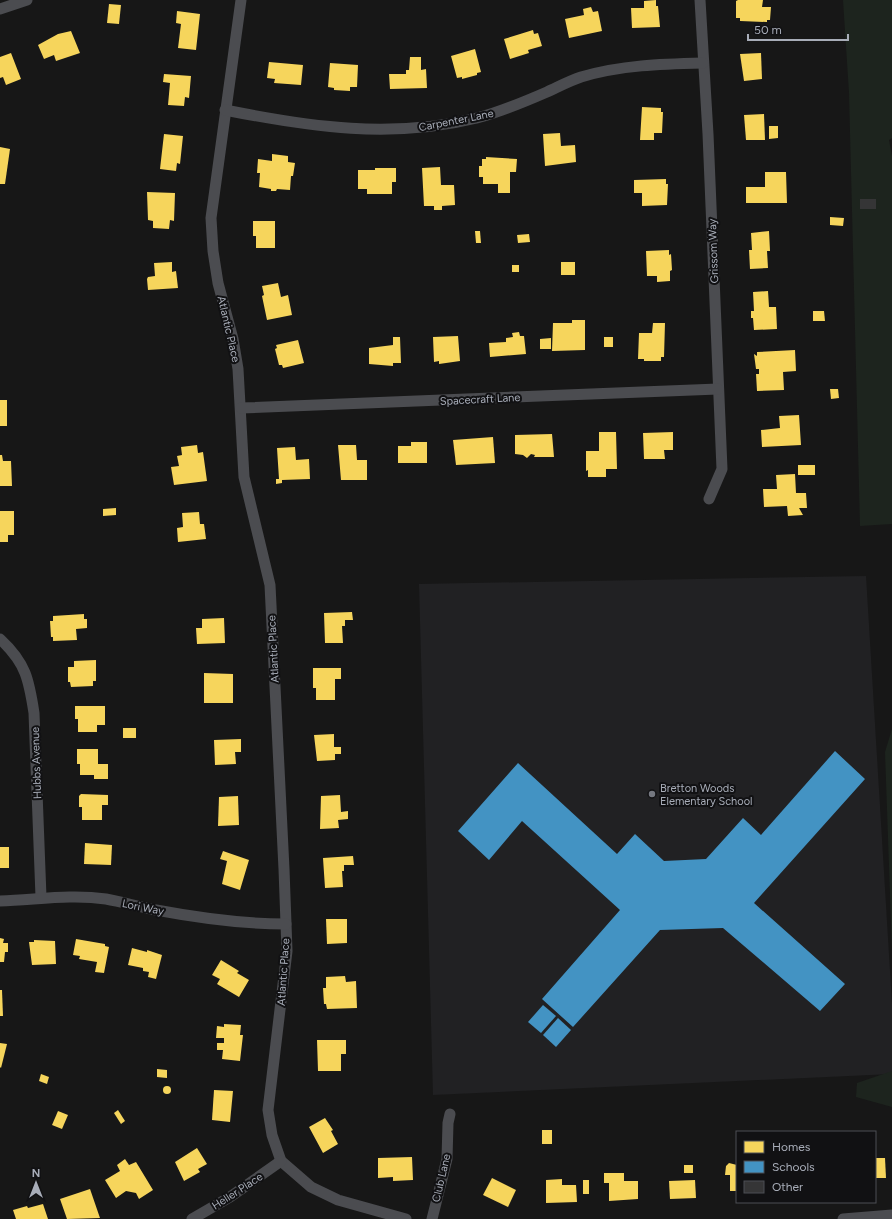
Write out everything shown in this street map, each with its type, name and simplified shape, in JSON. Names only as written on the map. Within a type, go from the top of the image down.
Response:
[{"type":"street","points":[[0,9],[27,0]]},
{"type":"street","name":"Atlantic Place","points":[[241,0],[211,218],[213,251],[218,283],[233,339],[238,369],[244,477],[270,585],[287,951],[268,1110],[272,1135],[280,1161]]},
{"type":"street","name":"Grissom Way","points":[[700,0],[708,134],[722,469],[709,499]]},
{"type":"street","name":"Carpenter Lane","points":[[225,110],[317,126],[356,130],[398,130],[438,126],[477,118],[514,106],[579,78],[608,70],[646,65],[703,63]]},
{"type":"street","name":"Spacecraft Lane","points":[[241,408],[718,389]]},
{"type":"street","name":"Hubbs Avenue","points":[[0,639],[20,660],[30,683],[34,713],[42,897]]},
{"type":"street","name":"Lori Way","points":[[0,901],[42,897],[76,896],[106,899],[156,910],[219,920],[261,924],[286,924]]},
{"type":"street","name":"Club Lane","points":[[432,1219],[447,1159],[448,1123],[450,1114]]},
{"type":"street","points":[[280,1161],[311,1187],[338,1200],[406,1219]]},
{"type":"street","name":"Heller Place","points":[[192,1219],[230,1197],[280,1161]]},
{"type":"street","points":[[843,1219],[892,1215]]},
{"type":"shaded area","points":[[843,0],[892,0],[892,138],[889,140],[892,156],[892,524],[860,526],[849,93]]},
{"type":"shaded area","name":"Bretton Woods Elementary School","points":[[866,576],[892,1004],[892,1074],[433,1095],[419,584]]},
{"type":"shaded area","points":[[892,729],[892,952],[885,752]]},
{"type":"shaded area","points":[[892,1071],[892,1107],[856,1097],[857,1083]]},
{"type":"building: Homes","points":[[656,0],[660,27],[632,28],[631,8],[644,8],[644,1]]},
{"type":"building: Homes","points":[[763,0],[762,7],[771,7],[770,20],[767,20],[767,22],[740,21],[740,18],[736,18],[736,1]]},
{"type":"building: Homes","points":[[109,4],[121,5],[119,24],[107,23]]},
{"type":"building: Homes","points":[[591,7],[593,12],[598,11],[602,31],[569,38],[565,19],[584,15],[583,9]]},
{"type":"building: Homes","points":[[177,11],[200,14],[196,50],[178,48],[181,24],[176,23]]},
{"type":"building: Homes","points":[[533,30],[534,34],[538,33],[542,46],[528,50],[529,53],[510,59],[504,39]]},
{"type":"building: Homes","points":[[71,31],[80,53],[56,61],[54,55],[44,59],[38,45],[58,34]]},
{"type":"building: Homes","points":[[475,49],[481,72],[477,73],[477,75],[462,79],[462,77],[457,78],[451,56]]},
{"type":"building: Homes","points":[[11,53],[21,79],[6,85],[3,77],[0,78],[0,57]]},
{"type":"building: Homes","points":[[761,53],[762,79],[744,81],[740,54]]},
{"type":"building: Homes","points":[[410,57],[421,57],[421,70],[426,69],[427,88],[390,89],[389,74],[406,74],[406,70],[409,70]]},
{"type":"building: Homes","points":[[269,62],[303,65],[301,85],[274,83],[275,79],[267,78]]},
{"type":"building: Homes","points":[[330,63],[358,65],[357,87],[350,87],[350,91],[334,90],[334,88],[328,87]]},
{"type":"building: Homes","points":[[164,74],[191,76],[189,98],[185,97],[184,106],[168,105],[170,83],[163,82]]},
{"type":"building: Homes","points":[[642,107],[661,108],[661,112],[663,112],[662,133],[654,133],[654,140],[640,140]]},
{"type":"building: Homes","points":[[764,114],[765,140],[746,140],[744,115]]},
{"type":"building: Homes","points":[[769,126],[778,126],[778,138],[769,139]]},
{"type":"building: Homes","points":[[560,133],[561,146],[575,145],[576,162],[545,166],[543,134]]},
{"type":"building: Homes","points":[[164,134],[183,136],[180,164],[177,163],[176,171],[160,169]]},
{"type":"building: Homes","points":[[0,147],[10,149],[5,184],[0,184]]},
{"type":"building: Homes","points":[[272,154],[288,156],[288,162],[295,163],[293,176],[291,176],[290,190],[277,189],[276,191],[271,191],[271,189],[259,187],[260,173],[257,173],[258,159],[272,161]]},
{"type":"building: Homes","points":[[486,157],[517,159],[516,172],[510,172],[510,193],[498,193],[498,184],[483,184],[483,177],[479,177],[479,166],[482,166],[482,159],[486,159]]},
{"type":"building: Homes","points":[[440,167],[441,185],[454,185],[455,205],[442,206],[442,210],[434,210],[434,206],[424,206],[422,168]]},
{"type":"building: Homes","points":[[375,168],[396,168],[396,182],[392,182],[392,194],[367,194],[367,189],[358,189],[358,170],[375,170]]},
{"type":"building: Homes","points":[[765,172],[786,172],[787,203],[746,203],[746,187],[765,187]]},
{"type":"building: Homes","points":[[666,179],[666,184],[668,184],[667,205],[642,206],[642,193],[634,193],[634,180]]},
{"type":"building: Homes","points":[[147,192],[175,193],[174,221],[170,220],[169,229],[153,228],[153,221],[148,220]]},
{"type":"building: Homes","points":[[830,217],[844,218],[843,226],[830,225]]},
{"type":"building: Homes","points":[[253,221],[275,221],[275,248],[256,248],[256,236],[253,236]]},
{"type":"building: Homes","points":[[475,231],[480,231],[481,243],[476,243]]},
{"type":"building: Homes","points":[[769,231],[770,251],[767,251],[768,268],[750,269],[749,250],[752,250],[751,233]]},
{"type":"building: Homes","points":[[529,234],[530,242],[518,243],[517,235]]},
{"type":"building: Homes","points":[[669,250],[669,255],[671,254],[672,270],[670,271],[670,281],[657,282],[657,276],[647,276],[646,251]]},
{"type":"building: Homes","points":[[172,262],[172,272],[176,271],[178,288],[148,290],[148,277],[155,276],[154,263]]},
{"type":"building: Homes","points":[[561,262],[575,262],[575,275],[561,275]]},
{"type":"building: Homes","points":[[512,265],[519,265],[519,272],[512,272]]},
{"type":"building: Homes","points":[[278,283],[281,297],[288,295],[292,315],[267,320],[262,296],[264,295],[262,286]]},
{"type":"building: Homes","points":[[768,291],[769,307],[776,307],[777,329],[754,330],[753,318],[751,318],[751,311],[754,311],[753,292]]},
{"type":"building: Homes","points":[[813,311],[824,311],[825,321],[813,321]]},
{"type":"building: Homes","points":[[572,320],[585,320],[585,350],[552,351],[553,323],[572,323]]},
{"type":"building: Homes","points":[[653,323],[665,323],[664,357],[661,357],[661,361],[644,361],[644,359],[638,359],[639,333],[652,333]]},
{"type":"building: Homes","points":[[519,332],[520,336],[524,336],[526,354],[490,357],[489,343],[506,342],[506,338],[513,337],[512,333]]},
{"type":"building: Homes","points":[[458,336],[460,361],[439,364],[439,361],[434,362],[433,337]]},
{"type":"building: Homes","points":[[393,337],[400,337],[401,363],[393,363],[393,366],[369,364],[369,348],[393,345]]},
{"type":"building: Homes","points":[[604,337],[613,337],[613,347],[604,347]]},
{"type":"building: Homes","points":[[551,338],[551,349],[540,349],[540,339]]},
{"type":"building: Homes","points":[[298,340],[304,363],[283,368],[282,365],[279,365],[275,349],[277,348],[276,345]]},
{"type":"building: Homes","points":[[795,350],[796,371],[783,372],[784,390],[757,391],[756,374],[759,374],[759,369],[756,369],[754,354],[757,356],[757,352]]},
{"type":"building: Homes","points":[[830,389],[838,389],[839,398],[831,399]]},
{"type":"building: Homes","points":[[0,400],[7,400],[7,426],[0,426]]},
{"type":"building: Homes","points":[[799,415],[801,445],[762,447],[761,430],[780,428],[779,416]]},
{"type":"building: Homes","points":[[599,432],[616,432],[617,469],[606,469],[606,477],[588,477],[588,470],[586,471],[586,451],[599,451]]},
{"type":"building: Homes","points":[[673,432],[673,450],[664,450],[665,459],[644,459],[643,433]]},
{"type":"building: Homes","points":[[552,434],[554,457],[534,457],[535,455],[531,454],[527,458],[523,455],[515,454],[515,435]]},
{"type":"building: Homes","points":[[493,437],[495,463],[456,465],[453,440]]},
{"type":"building: Homes","points":[[411,442],[427,442],[427,463],[398,463],[398,446],[411,446]]},
{"type":"building: Homes","points":[[197,445],[198,453],[203,452],[207,481],[174,485],[171,467],[179,466],[177,456],[182,455],[181,447]]},
{"type":"building: Homes","points":[[338,445],[356,445],[357,460],[367,460],[367,480],[341,480]]},
{"type":"building: Homes","points":[[295,447],[296,460],[309,459],[310,479],[282,480],[282,483],[276,484],[276,479],[279,479],[277,448]]},
{"type":"building: Homes","points":[[0,455],[2,455],[3,461],[11,461],[12,486],[0,486]]},
{"type":"building: Homes","points":[[798,465],[815,465],[815,475],[798,475]]},
{"type":"building: Homes","points":[[795,474],[796,493],[806,493],[807,508],[799,508],[803,515],[788,516],[787,506],[764,507],[763,489],[777,489],[776,475]]},
{"type":"building: Homes","points":[[116,508],[116,515],[103,516],[103,509]]},
{"type":"building: Homes","points":[[0,511],[14,511],[14,535],[8,535],[8,542],[0,542]]},
{"type":"building: Homes","points":[[199,512],[200,524],[204,524],[206,539],[178,542],[177,528],[183,527],[182,513]]},
{"type":"building: Homes","points":[[352,612],[353,620],[345,620],[345,626],[342,626],[343,643],[325,643],[324,613]]},
{"type":"building: Homes","points":[[84,614],[84,619],[87,619],[87,628],[76,629],[77,640],[53,641],[53,637],[51,637],[50,621],[53,621],[53,616]]},
{"type":"building: Homes","points":[[224,618],[225,643],[197,644],[196,628],[202,628],[202,619]]},
{"type":"building: Homes","points":[[96,660],[96,681],[93,681],[93,686],[71,687],[70,682],[68,682],[68,667],[74,667],[74,661]]},
{"type":"building: Homes","points":[[313,668],[341,668],[341,679],[335,679],[335,700],[316,700],[316,688],[313,688]]},
{"type":"building: Homes","points":[[204,673],[233,674],[233,703],[204,703]]},
{"type":"building: Homes","points":[[75,706],[105,706],[105,725],[97,725],[97,732],[78,732],[78,719],[75,719]]},
{"type":"building: Homes","points":[[123,728],[136,728],[136,738],[123,738]]},
{"type":"building: Homes","points":[[334,734],[334,747],[341,747],[341,754],[335,754],[335,760],[317,761],[314,735]]},
{"type":"building: Homes","points":[[241,739],[241,752],[235,752],[236,764],[215,765],[214,740]]},
{"type":"building: Homes","points":[[77,749],[98,749],[98,764],[108,764],[108,779],[94,779],[94,775],[80,775],[80,764],[77,764]]},
{"type":"building: Homes","points":[[81,794],[108,795],[108,805],[102,805],[102,820],[82,820],[82,807],[79,807],[79,796]]},
{"type":"building: Homes","points":[[340,795],[341,812],[348,811],[348,819],[338,820],[339,828],[320,829],[321,796]]},
{"type":"building: Homes","points":[[238,796],[239,825],[218,826],[219,797]]},
{"type":"building: Homes","points":[[85,843],[112,845],[111,865],[84,864]]},
{"type":"building: Homes","points":[[0,847],[9,847],[9,868],[0,868]]},
{"type":"building: Homes","points":[[223,851],[249,860],[240,890],[222,884],[227,861],[220,859]]},
{"type":"building: Homes","points":[[353,856],[354,865],[344,865],[344,871],[342,871],[343,887],[325,888],[323,858]]},
{"type":"building: Homes","points":[[326,919],[347,919],[347,943],[327,944]]},
{"type":"building: Homes","points":[[0,938],[4,939],[3,943],[8,943],[8,952],[5,952],[4,962],[0,962]]},
{"type":"building: Homes","points":[[76,939],[105,944],[105,946],[109,947],[104,973],[95,972],[97,962],[79,959],[80,956],[73,955]]},
{"type":"building: Homes","points":[[34,940],[55,941],[56,964],[32,965],[29,942],[34,942]]},
{"type":"building: Homes","points":[[132,948],[147,952],[147,950],[162,955],[156,979],[148,977],[149,972],[143,971],[143,968],[128,965]]},
{"type":"building: Homes","points":[[221,960],[239,971],[237,973],[249,980],[239,997],[217,984],[220,979],[212,975]]},
{"type":"building: Homes","points":[[345,976],[346,982],[356,981],[357,1008],[327,1009],[326,1004],[324,1004],[323,988],[326,988],[326,977]]},
{"type":"building: Homes","points":[[0,990],[2,990],[3,1016],[0,1016]]},
{"type":"building: Homes","points":[[224,1024],[241,1025],[240,1035],[243,1035],[240,1061],[222,1059],[223,1050],[217,1050],[217,1043],[224,1043],[224,1038],[216,1038],[217,1026],[224,1027]]},
{"type":"building: Homes","points":[[317,1040],[346,1040],[346,1054],[341,1054],[341,1071],[318,1071]]},
{"type":"building: Homes","points":[[0,1043],[7,1044],[1,1068],[0,1067]]},
{"type":"building: Homes","points":[[157,1069],[167,1070],[167,1078],[157,1077]]},
{"type":"building: Homes","points":[[41,1074],[49,1077],[47,1084],[39,1081]]},
{"type":"building: Homes","points":[[165,1086],[169,1086],[171,1090],[169,1094],[165,1094],[163,1092],[163,1088]]},
{"type":"building: Homes","points":[[214,1090],[233,1091],[230,1122],[212,1120]]},
{"type":"building: Homes","points":[[118,1110],[125,1121],[121,1124],[114,1113]]},
{"type":"building: Homes","points":[[58,1111],[68,1115],[62,1129],[52,1125]]},
{"type":"building: Homes","points":[[325,1118],[333,1130],[331,1131],[338,1144],[323,1153],[309,1127]]},
{"type":"building: Homes","points":[[542,1130],[552,1130],[552,1144],[542,1144]]},
{"type":"building: Homes","points":[[197,1148],[207,1164],[198,1169],[200,1172],[184,1181],[175,1162]]},
{"type":"building: Homes","points":[[412,1157],[413,1180],[393,1181],[393,1177],[378,1178],[378,1158]]},
{"type":"building: Homes","points":[[876,1158],[885,1158],[886,1178],[876,1178]]},
{"type":"building: Homes","points":[[125,1159],[129,1165],[136,1162],[153,1190],[139,1199],[136,1193],[126,1191],[116,1198],[105,1180],[120,1171],[117,1165]]},
{"type":"building: Homes","points":[[729,1163],[736,1165],[736,1191],[730,1191],[730,1175],[725,1175],[726,1166]]},
{"type":"building: Homes","points":[[684,1165],[693,1165],[693,1173],[684,1173]]},
{"type":"building: Homes","points":[[604,1173],[624,1173],[624,1181],[638,1181],[638,1199],[609,1201],[609,1183],[604,1183]]},
{"type":"building: Homes","points":[[492,1178],[516,1190],[508,1207],[483,1195]]},
{"type":"building: Homes","points":[[562,1179],[562,1185],[576,1185],[577,1202],[546,1203],[546,1180]]},
{"type":"building: Homes","points":[[583,1180],[589,1180],[589,1194],[583,1194]]},
{"type":"building: Homes","points":[[695,1180],[696,1198],[670,1199],[669,1181]]},
{"type":"building: Homes","points":[[90,1189],[100,1218],[67,1219],[60,1199]]},
{"type":"building: Homes","points":[[43,1204],[48,1219],[16,1219],[13,1210]]},
{"type":"building: Schools","points":[[835,751],[865,779],[754,903],[845,984],[820,1011],[723,928],[660,930],[573,1027],[542,999],[620,910],[522,821],[489,860],[458,831],[518,763],[617,854],[635,834],[664,861],[706,859],[743,818],[761,835]]},
{"type":"building: Schools","points":[[543,1005],[556,1016],[541,1033],[528,1022]]},
{"type":"building: Schools","points":[[558,1018],[571,1030],[556,1047],[543,1035]]},
{"type":"building: Other","points":[[860,199],[876,199],[876,209],[860,209]]},
{"type":"place","name":"Bretton Woods Elementary School","points":[[652,794]]}]
